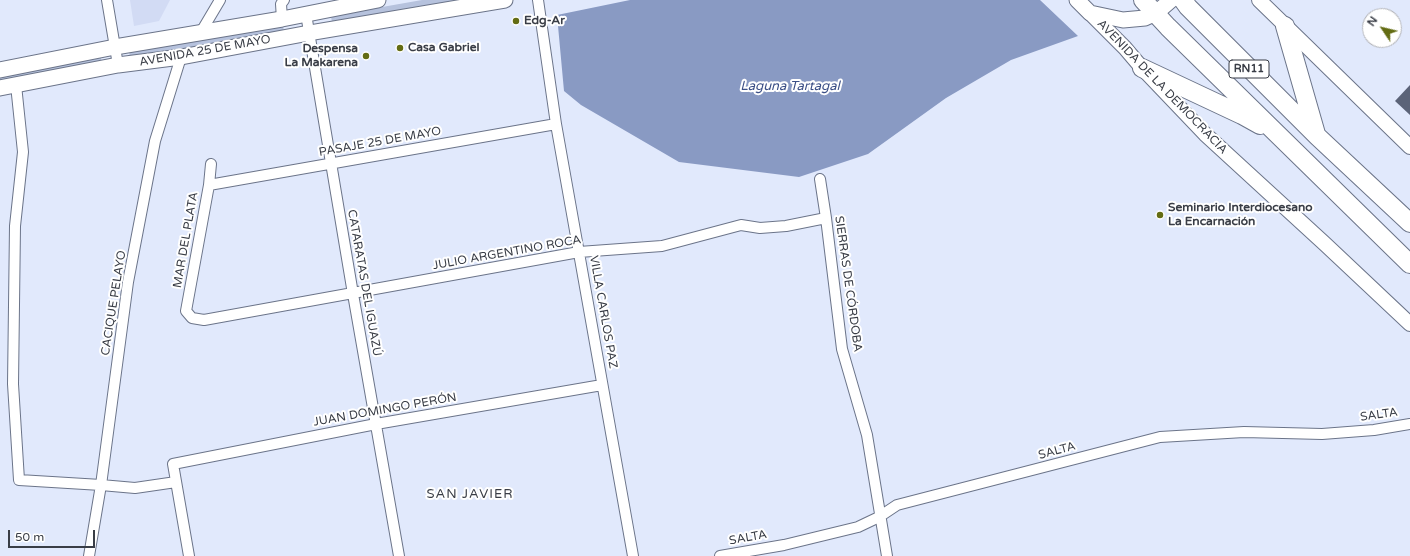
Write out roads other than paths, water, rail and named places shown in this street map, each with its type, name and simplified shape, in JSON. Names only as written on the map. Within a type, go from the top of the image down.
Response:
[{"type":"highway","name":"RN11","points":[[1143,0],[1168,27],[1410,264]]},
{"type":"highway","name":"RN11","points":[[1183,0],[1188,7],[1317,136],[1410,223]]},
{"type":"highway","points":[[1285,26],[1317,136]]},
{"type":"highway","points":[[1142,68],[1242,115],[1279,136]]},
{"type":"main road","name":"AVENIDA 25 DE MAYO","points":[[0,70],[115,47],[282,19],[306,14],[336,4],[378,0]]},
{"type":"main road","name":"AVENIDA 25 DE MAYO","points":[[0,88],[118,65],[181,57],[309,32],[505,0]]},
{"type":"main road","points":[[1077,0],[1090,14],[1123,20],[1146,18],[1156,13],[1171,0]]},
{"type":"street","points":[[107,0],[118,65]]},
{"type":"street","points":[[201,32],[220,0]]},
{"type":"street","points":[[282,19],[281,4],[284,0]]},
{"type":"street","name":"VILLA CARLOS PAZ","points":[[538,0],[556,124],[633,556]]},
{"type":"street","points":[[1259,0],[1410,147]]},
{"type":"street","name":"CATARATAS DEL IGUAZÚ","points":[[306,14],[330,164],[399,556]]},
{"type":"street","name":"AVENIDA DE LA DEMOCRACIA","points":[[1090,14],[1125,48],[1205,134],[1410,324]]},
{"type":"street","name":"CACIQUE PELAYO","points":[[89,556],[101,484],[128,282],[155,141],[181,57]]},
{"type":"street","points":[[16,85],[23,152],[15,226],[13,384],[19,480],[101,484],[135,488],[176,482],[189,556]]},
{"type":"street","name":"PASAJE 25 DE MAYO","points":[[209,184],[556,124]]},
{"type":"street","name":"MAR DEL PLATA","points":[[192,318],[186,311],[209,184],[211,164]]},
{"type":"street","name":"SIERRAS DE CÓRDOBA","points":[[820,179],[842,349],[867,435],[886,556]]},
{"type":"street","name":"JULIO ARGENTINO ROCA","points":[[192,318],[204,320],[579,252],[662,246],[741,225],[760,228],[786,226],[826,218]]},
{"type":"street","name":"JUAN DOMINGO PERÓN","points":[[176,482],[173,464],[376,424],[602,385]]},
{"type":"street","name":"SALTA","points":[[720,556],[784,545],[858,527],[879,517],[897,505],[1160,437],[1244,432],[1322,434],[1374,430],[1410,424]]},
{"type":"water","name":"Laguna Tartagal","points":[[630,0],[1040,0],[1078,36],[1011,60],[946,98],[868,154],[799,177],[679,162],[581,105],[564,91],[557,15]]},
{"type":"place","name":"Edg-Ar","points":[[516,21]]},
{"type":"place","name":"Casa Gabriel","points":[[400,48]]},
{"type":"place","name":"Despensa La Makarena","points":[[366,56]]},
{"type":"place","name":"Seminario Interdiocesano La Encarnación","points":[[1160,215]]},
{"type":"district","name":"SAN JAVIER","points":[[470,495]]}]
